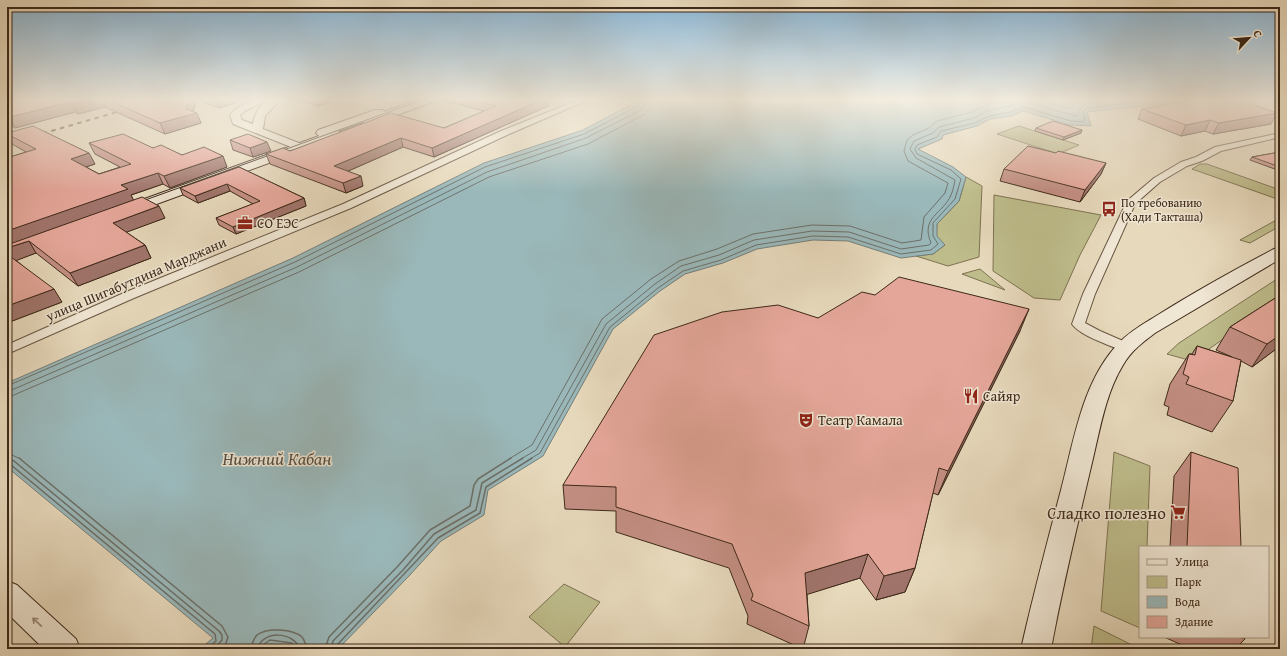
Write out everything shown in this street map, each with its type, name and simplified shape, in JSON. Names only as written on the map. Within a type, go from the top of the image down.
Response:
[{"type":"main road","points":[[112,211],[333,131]]},
{"type":"main road","points":[[295,145],[338,131]]},
{"type":"main road","points":[[1036,649],[1047,595],[1094,410],[1111,368],[1125,347],[1149,329],[1222,284],[1280,252]]},
{"type":"main road","points":[[7,594],[65,649]]},
{"type":"street","points":[[262,131],[295,145]]},
{"type":"street","name":"улица Шигабутдина Марджани","points":[[7,350],[130,295],[347,206],[510,131]]},
{"type":"street","points":[[1125,347],[1095,334],[1078,324],[1089,294],[1131,202],[1157,180],[1184,164],[1199,159],[1218,148],[1280,135]]},
{"type":"green space","points":[[1006,131],[1034,131],[1079,145],[1058,154],[997,134]]},
{"type":"green space","points":[[1200,164],[1207,164],[1280,190],[1280,200],[1192,169]]},
{"type":"green space","points":[[966,177],[982,186],[979,257],[948,266],[916,256],[933,254],[945,245],[936,236],[937,224],[959,201]]},
{"type":"green space","points":[[994,195],[1101,215],[1080,255],[1060,300],[1034,298],[993,271]]},
{"type":"green space","points":[[1280,218],[1280,226],[1250,243],[1240,240]]},
{"type":"green space","points":[[980,269],[1005,290],[962,274]]},
{"type":"green space","points":[[1280,277],[1280,299],[1192,361],[1167,354],[1179,343]]},
{"type":"green space","points":[[1114,452],[1150,466],[1147,546],[1139,546],[1139,628],[1101,611]]},
{"type":"green space","points":[[564,584],[600,602],[565,647],[529,617]]},
{"type":"green space","points":[[1094,626],[1140,649],[1091,649]]},
{"type":"water","name":"Нижний Кабан","points":[[581,131],[960,131],[943,135],[942,139],[918,149],[953,167],[966,177],[959,201],[937,224],[937,236],[945,245],[933,254],[901,258],[848,241],[813,240],[757,249],[723,263],[685,274],[660,291],[613,329],[543,456],[488,490],[484,515],[441,541],[338,649],[304,649],[270,644],[265,649],[200,649],[213,638],[7,467],[7,383],[293,258],[484,163]]},
{"type":"building","points":[[16,131],[43,131],[89,153],[71,159],[99,174],[131,164],[89,143],[123,134],[153,148],[161,145],[182,155],[204,147],[223,156],[164,176],[158,173],[121,185],[128,189],[7,231],[7,158],[36,149],[7,133]]},
{"type":"building","points":[[344,131],[471,131],[432,148],[401,138],[334,166],[361,176],[343,183],[266,154],[283,148],[290,151]]},
{"type":"building","points":[[1044,131],[1080,131],[1064,137]]},
{"type":"building","points":[[248,134],[267,142],[250,148],[230,140]]},
{"type":"building","points":[[1028,146],[1056,153],[1058,151],[1106,163],[1085,190],[1004,169]]},
{"type":"building","points":[[1280,152],[1280,167],[1252,157]]},
{"type":"building","points":[[239,167],[304,198],[233,227],[216,218],[260,201],[227,184],[195,196],[180,188]]},
{"type":"building","points":[[142,197],[159,206],[113,223],[145,245],[70,273],[29,241],[7,248],[7,245]]},
{"type":"building","points":[[7,254],[54,289],[7,306]]},
{"type":"building","points":[[899,277],[1029,309],[948,471],[939,468],[915,568],[884,576],[868,554],[805,573],[809,626],[751,600],[753,595],[732,544],[616,507],[616,487],[563,485],[654,335],[722,312],[778,305],[818,318],[862,292],[875,295]]},
{"type":"building","points":[[1280,295],[1280,335],[1267,344],[1230,327]]},
{"type":"building","points":[[1197,346],[1241,360],[1233,401],[1186,384],[1189,377],[1183,374],[1189,354],[1195,355]]},
{"type":"building","points":[[1191,452],[1238,468],[1241,546],[1187,546]]},
{"type":"tram line","points":[[137,203],[337,131]]},
{"type":"railway","points":[[34,136],[53,131]]},
{"type":"place","name":"По требованию (Хади Такташа)","points":[[1109,209]]},
{"type":"place","name":"СО ЕЭС","points":[[245,223]]},
{"type":"place","name":"Сайяр","points":[[971,396]]},
{"type":"place","name":"Театр Камала","points":[[806,420]]},
{"type":"place","name":"Сладко полезно","points":[[1178,512]]}]
